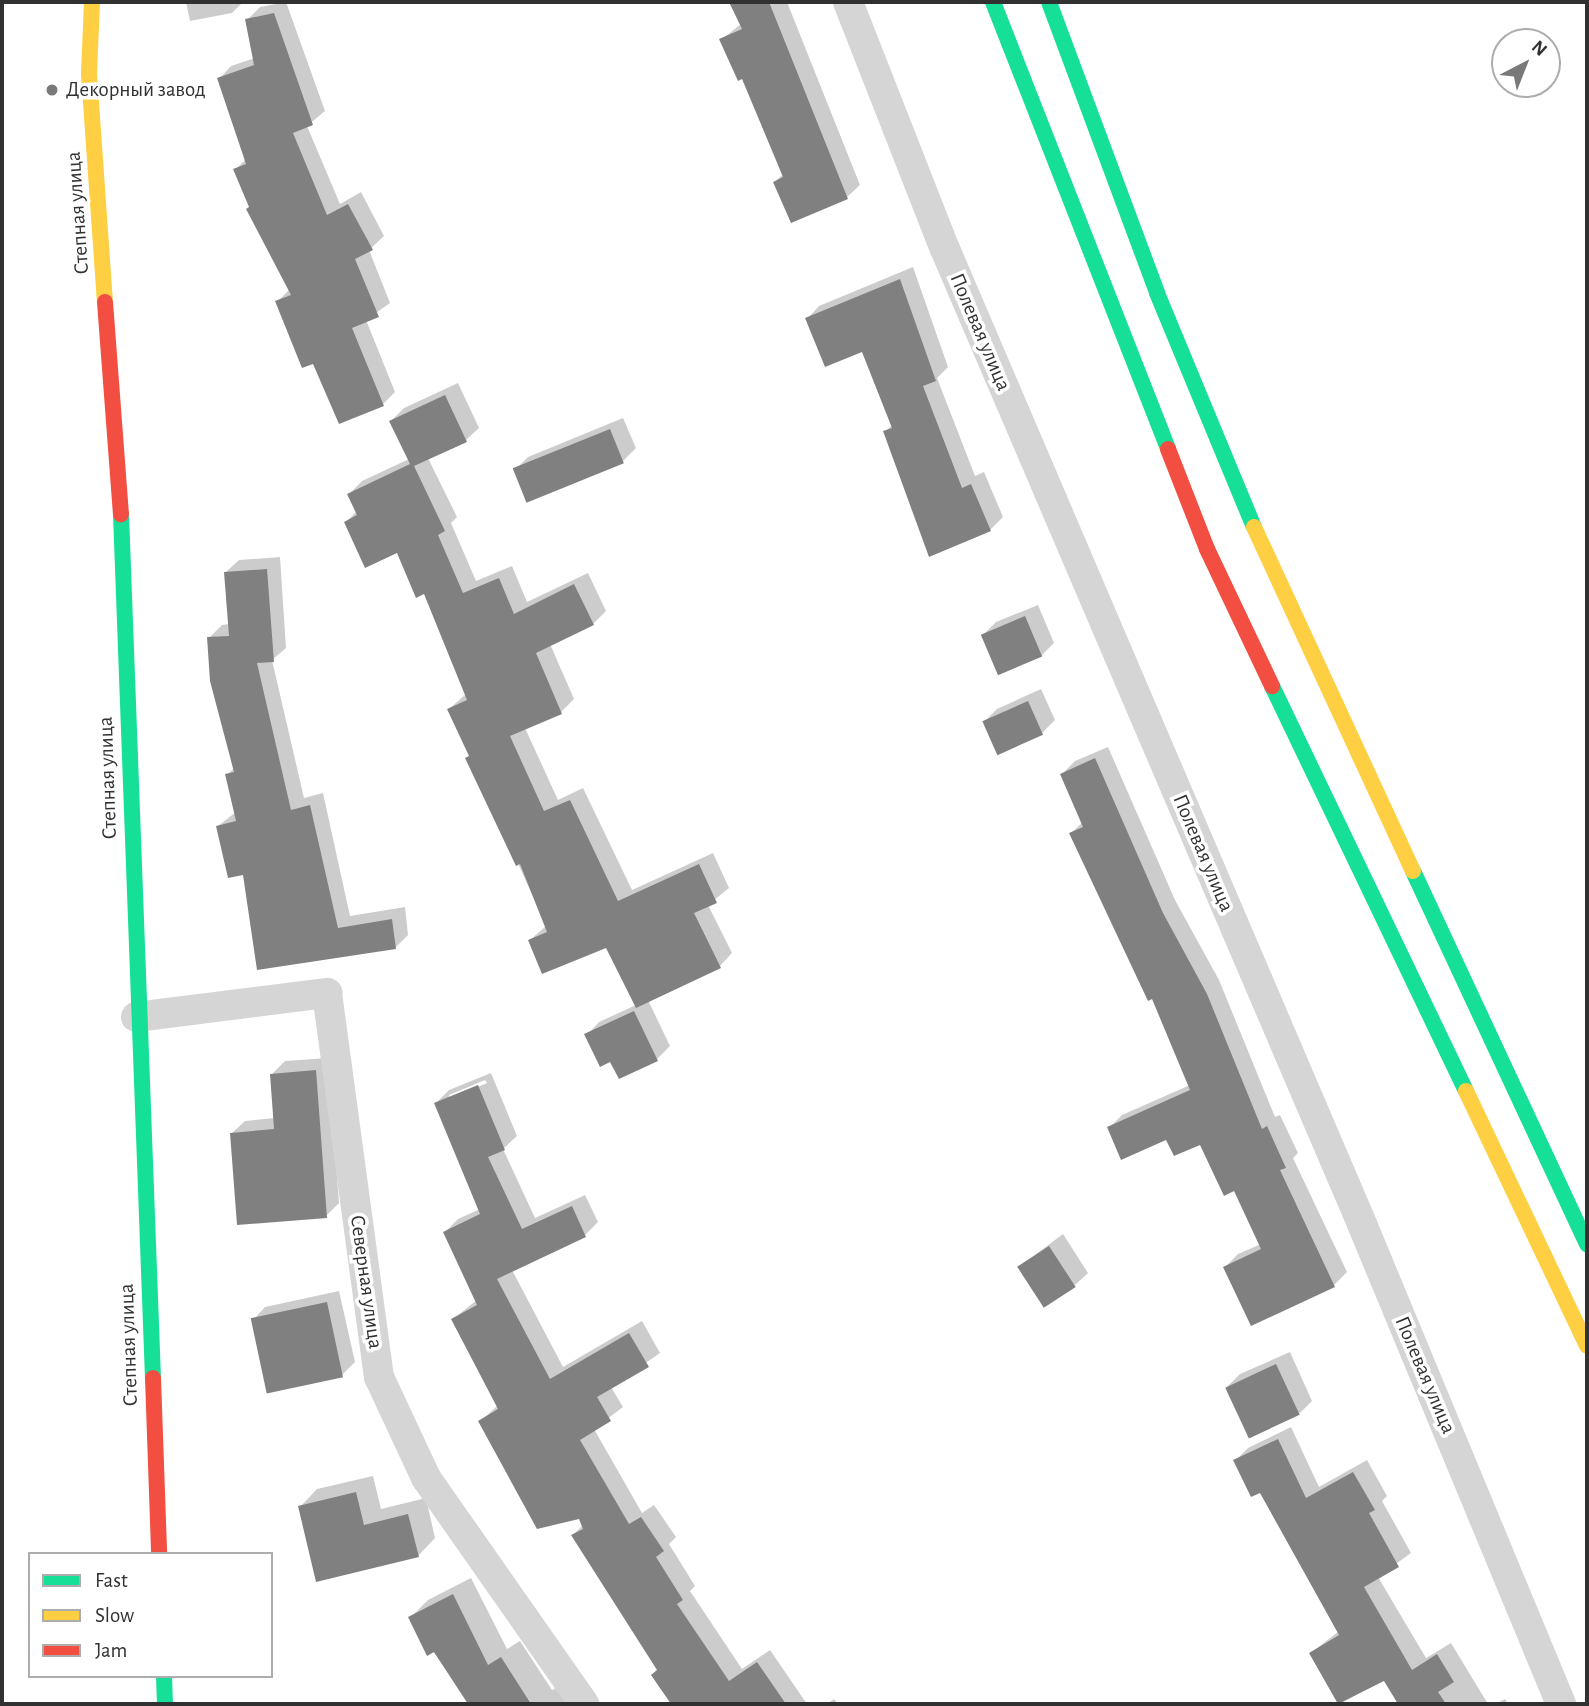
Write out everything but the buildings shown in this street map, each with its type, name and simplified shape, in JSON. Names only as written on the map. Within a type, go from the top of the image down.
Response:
[{"type":"main road","name":"Степная улица","points":[[93,2],[89,74],[122,532],[136,1017],[159,1552]]},
{"type":"main road","points":[[993,2],[1208,549],[1587,1346]]},
{"type":"main road","points":[[1049,2],[1157,293],[1255,531],[1587,1244]]},
{"type":"main road","points":[[164,1678],[165,1704]]},
{"type":"street","name":"Полевая улица","points":[[848,2],[945,249],[1362,1224],[1561,1704]]},
{"type":"street","name":"Северная улица","points":[[136,1017],[327,993],[379,1377],[426,1478],[584,1704]]},
{"type":"traffic: fast","points":[[993,2],[1168,449]]},
{"type":"traffic: fast","points":[[1049,2],[1157,293],[1254,527]]},
{"type":"traffic: fast","points":[[121,514],[153,1378]]},
{"type":"traffic: fast","points":[[1272,686],[1466,1091]]},
{"type":"traffic: fast","points":[[1413,871],[1587,1244]]},
{"type":"traffic: fast","points":[[164,1678],[165,1704]]},
{"type":"traffic: slow","points":[[92,2],[89,74],[105,302]]},
{"type":"traffic: slow","points":[[1254,527],[1413,871]]},
{"type":"traffic: slow","points":[[1466,1091],[1587,1346]]},
{"type":"traffic: jam","points":[[105,302],[121,514]]},
{"type":"traffic: jam","points":[[1168,449],[1207,549],[1272,686]]},
{"type":"traffic: jam","points":[[153,1378],[159,1552]]},
{"type":"place","name":"Декорный завод","points":[[52,90]]}]
